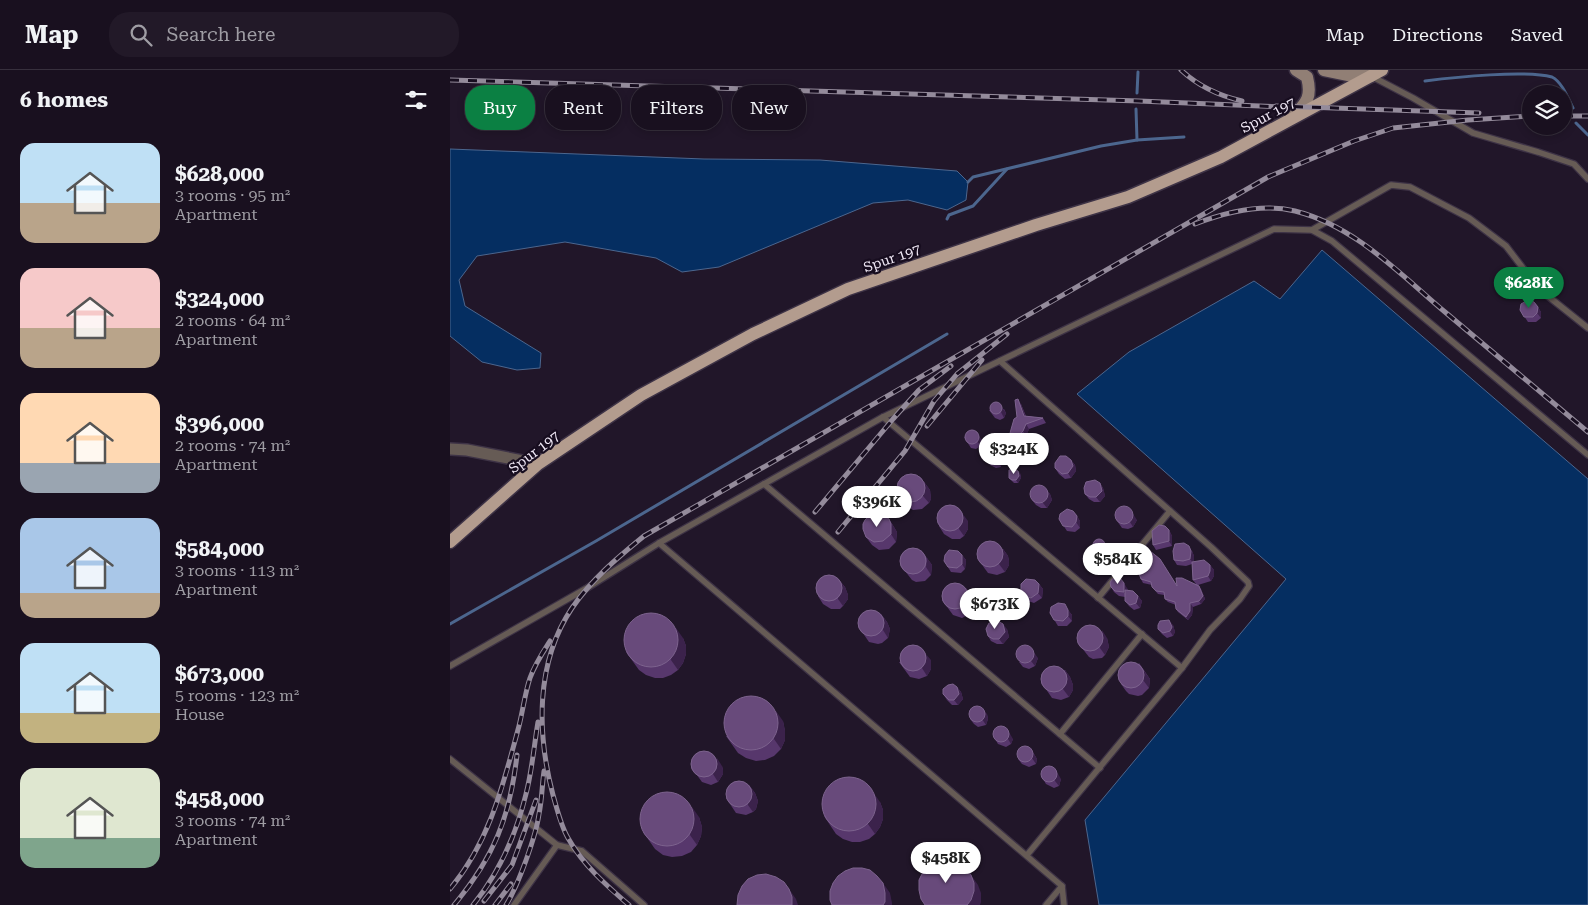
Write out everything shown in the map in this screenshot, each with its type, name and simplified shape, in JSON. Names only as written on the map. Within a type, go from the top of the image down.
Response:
[{"type":"main road","points":[[1291,120],[1306,103],[1310,87],[1307,78],[1296,70]]},
{"type":"main road","points":[[1324,70],[1353,76],[1372,72]]},
{"type":"main road","name":"Spur 197","points":[[450,542],[538,464],[641,395],[753,334],[848,289],[1036,225],[1128,197],[1221,157],[1291,120],[1372,72]]},
{"type":"street","points":[[450,449],[467,450],[538,464]]},
{"type":"lane","points":[[1372,72],[1473,133],[1574,164],[1588,179]]},
{"type":"lane","points":[[1312,230],[1391,185],[1410,187],[1469,218],[1506,246],[1539,289],[1588,328]]},
{"type":"lane","points":[[450,666],[587,588],[659,542],[883,417],[1274,229],[1312,230],[1332,241],[1588,455]]},
{"type":"lane","points":[[1000,361],[1236,570],[1248,582],[1249,586],[1240,599],[1210,630],[1182,668],[1027,855]]},
{"type":"lane","points":[[883,417],[1182,668]]},
{"type":"lane","points":[[764,484],[1100,768]]},
{"type":"lane","points":[[1098,598],[1170,511]]},
{"type":"lane","points":[[659,542],[1062,886],[1064,905]]},
{"type":"lane","points":[[1060,734],[1142,634]]},
{"type":"lane","points":[[450,759],[557,845],[582,851],[644,905]]},
{"type":"lane","points":[[514,905],[557,845]]},
{"type":"lane","points":[[1046,905],[1062,886]]},
{"type":"water","points":[[450,149],[704,159],[820,160],[957,171],[968,182],[966,200],[947,210],[908,200],[873,203],[719,267],[682,272],[656,258],[565,242],[477,256],[459,280],[465,306],[541,353],[540,368],[517,370],[482,362],[450,336]]},
{"type":"water","points":[[1322,250],[1588,479],[1588,905],[1099,905],[1085,820],[1286,579],[1077,394],[1129,352],[1254,281],[1280,299]]},
{"type":"building","points":[[1528,300],[1534,302],[1538,307],[1537,313],[1533,317],[1524,317],[1520,310],[1521,304]]},
{"type":"building","points":[[1018,399],[1024,416],[1043,418],[1026,424],[1020,434],[1010,433],[1014,419],[1017,417],[1015,400]]},
{"type":"building","points":[[994,402],[998,402],[1002,408],[998,414],[994,414],[990,410],[990,406]]},
{"type":"building","points":[[972,430],[977,432],[979,437],[977,442],[972,444],[967,442],[965,437],[967,432]]},
{"type":"building","points":[[1037,439],[1041,439],[1044,444],[1043,448],[1037,449],[1034,446],[1034,442]]},
{"type":"building","points":[[999,445],[997,462],[993,463],[986,460],[986,450]]},
{"type":"building","points":[[1060,456],[1066,456],[1071,460],[1073,466],[1068,473],[1062,474],[1055,468],[1055,463]]},
{"type":"building","points":[[1009,470],[1018,471],[1019,476],[1016,480],[1009,478]]},
{"type":"building","points":[[911,474],[921,478],[925,488],[921,498],[911,502],[901,498],[897,488],[901,478]]},
{"type":"building","points":[[1095,480],[1100,483],[1102,491],[1096,497],[1090,497],[1085,494],[1084,488],[1086,482]]},
{"type":"building","points":[[1039,485],[1045,488],[1048,494],[1045,500],[1039,503],[1033,500],[1030,494],[1033,488]]},
{"type":"building","points":[[950,505],[959,509],[963,518],[959,527],[950,531],[941,527],[937,518],[941,509]]},
{"type":"building","points":[[1124,506],[1130,509],[1133,515],[1130,521],[1124,524],[1118,521],[1115,515],[1118,509]]},
{"type":"building","points":[[1067,509],[1073,511],[1077,516],[1076,522],[1072,527],[1063,526],[1059,519],[1060,514]]},
{"type":"building","points":[[871,514],[881,514],[889,519],[891,534],[883,541],[874,542],[866,537],[863,524]]},
{"type":"building","points":[[1159,525],[1165,526],[1169,530],[1169,541],[1153,545],[1152,531]]},
{"type":"building","points":[[1099,539],[1105,545],[1099,551],[1093,545]]},
{"type":"building","points":[[990,541],[999,545],[1003,554],[999,563],[990,567],[981,563],[977,554],[981,545]]},
{"type":"building","points":[[1184,543],[1189,546],[1191,551],[1190,559],[1183,561],[1174,560],[1173,551],[1175,544]]},
{"type":"building","points":[[1141,547],[1145,547],[1160,559],[1177,586],[1176,578],[1182,578],[1199,586],[1203,596],[1199,601],[1190,603],[1190,611],[1186,617],[1176,609],[1175,602],[1165,599],[1164,592],[1156,591],[1152,587],[1151,582],[1141,579],[1138,571],[1129,570],[1127,567],[1130,560],[1138,558],[1138,551]]},
{"type":"building","points":[[913,548],[922,552],[926,561],[922,570],[913,574],[904,570],[900,561],[904,552]]},
{"type":"building","points":[[949,550],[958,551],[962,555],[962,564],[957,568],[948,567],[944,561],[945,555]]},
{"type":"building","points":[[1204,560],[1210,565],[1208,576],[1193,580],[1192,562]]},
{"type":"building","points":[[829,575],[838,579],[842,588],[838,597],[829,601],[820,597],[816,588],[820,579]]},
{"type":"building","points":[[1120,578],[1124,583],[1124,592],[1115,591],[1111,587],[1112,579]]},
{"type":"building","points":[[1026,579],[1035,580],[1039,584],[1038,593],[1031,598],[1025,596],[1021,590],[1021,584]]},
{"type":"building","points":[[955,583],[964,587],[968,596],[964,605],[955,609],[946,605],[942,596],[946,587]]},
{"type":"building","points":[[1125,590],[1133,591],[1138,596],[1136,603],[1130,605],[1125,601]]},
{"type":"building","points":[[1058,603],[1065,604],[1068,610],[1068,616],[1063,621],[1054,620],[1050,613],[1051,607]]},
{"type":"building","points":[[871,610],[880,614],[884,623],[880,632],[871,636],[862,632],[858,623],[862,614]]},
{"type":"building","points":[[646,613],[656,613],[666,617],[674,625],[678,640],[674,655],[666,663],[656,667],[646,667],[636,663],[628,655],[624,645],[624,635],[628,625],[636,617]]},
{"type":"building","points":[[1169,620],[1172,627],[1170,631],[1163,633],[1158,629],[1158,625],[1160,621]]},
{"type":"building","points":[[998,621],[1003,624],[1005,632],[999,639],[993,639],[988,636],[986,629],[989,623]]},
{"type":"building","points":[[1090,625],[1099,629],[1103,638],[1099,647],[1090,651],[1081,647],[1077,638],[1081,629]]},
{"type":"building","points":[[913,645],[922,649],[926,658],[922,667],[913,671],[904,667],[900,658],[904,649]]},
{"type":"building","points":[[1025,645],[1031,648],[1034,654],[1031,660],[1025,663],[1019,660],[1016,654],[1019,648]]},
{"type":"building","points":[[1131,662],[1140,666],[1144,675],[1140,684],[1131,688],[1122,684],[1118,675],[1122,666]]},
{"type":"building","points":[[1054,666],[1063,670],[1067,679],[1063,688],[1054,692],[1045,688],[1041,679],[1045,670]]},
{"type":"building","points":[[953,684],[957,687],[959,694],[954,700],[949,700],[943,694],[943,689]]},
{"type":"building","points":[[746,696],[756,696],[766,700],[774,708],[778,723],[774,738],[766,746],[756,750],[746,750],[736,746],[728,738],[724,728],[724,718],[728,708],[736,700]]},
{"type":"building","points":[[977,706],[985,714],[977,722],[969,714]]},
{"type":"building","points":[[1001,726],[1009,734],[1001,742],[993,734]]},
{"type":"building","points":[[1025,746],[1033,754],[1025,762],[1017,754]]},
{"type":"building","points":[[704,751],[713,755],[717,764],[713,773],[704,777],[695,773],[691,764],[695,755]]},
{"type":"building","points":[[1049,766],[1057,774],[1049,782],[1041,774]]},
{"type":"building","points":[[844,777],[854,777],[864,781],[872,789],[876,804],[872,819],[864,827],[854,831],[844,831],[834,827],[826,819],[822,809],[822,799],[826,789],[834,781]]},
{"type":"building","points":[[739,781],[748,785],[752,794],[748,803],[739,807],[730,803],[726,794],[730,785]]},
{"type":"building","points":[[662,792],[672,792],[682,796],[690,804],[694,819],[690,834],[682,842],[672,846],[662,846],[652,842],[644,834],[640,824],[640,814],[644,804],[652,796]]},
{"type":"building","points":[[948,860],[958,862],[971,875],[974,891],[971,900],[967,905],[925,905],[919,890],[919,880],[923,872],[930,865]]},
{"type":"building","points":[[853,868],[870,870],[883,883],[885,902],[883,905],[832,905],[830,891],[833,883],[838,876]]},
{"type":"building","points":[[766,874],[784,882],[792,897],[792,905],[737,905],[738,895],[748,879]]},
{"type":"waterway","points":[[1137,93],[1138,72]]},
{"type":"waterway","points":[[1425,81],[1508,74],[1552,77],[1562,86],[1573,108]]},
{"type":"waterway","points":[[1136,109],[1137,140]]},
{"type":"waterway","points":[[1576,123],[1588,135]]},
{"type":"waterway","points":[[968,182],[973,177],[1101,146],[1137,140],[1184,137]]},
{"type":"waterway","points":[[947,219],[949,215],[973,206],[1007,169]]},
{"type":"waterway","points":[[450,624],[596,541],[947,334]]},
{"type":"railway","points":[[1181,70],[1210,90],[1242,101]]},
{"type":"railway","points":[[450,80],[1283,107]]},
{"type":"railway","points":[[1276,106],[1479,113]]},
{"type":"railway","points":[[1572,116],[1588,116]]},
{"type":"railway","points":[[629,905],[588,866],[574,848],[561,823],[548,772],[542,724],[546,675],[551,652],[560,629],[572,608],[588,588],[624,552],[644,536],[1268,177],[1354,141],[1393,128],[1522,117]]},
{"type":"railway","points":[[1195,224],[1244,210],[1270,208],[1295,211],[1317,218],[1337,228],[1394,267],[1588,432]]},
{"type":"railway","points":[[838,532],[905,451],[934,401],[957,374],[1007,334]]},
{"type":"railway","points":[[927,426],[982,360]]},
{"type":"railway","points":[[815,512],[919,390],[951,366]]},
{"type":"railway","points":[[450,889],[464,871],[475,852],[494,812],[519,726],[530,678],[550,641]]},
{"type":"railway","points":[[473,905],[499,867],[512,839],[528,785],[538,722]]},
{"type":"railway","points":[[454,905],[480,870],[498,835],[510,798],[517,755]]},
{"type":"railway","points":[[506,905],[521,874],[534,835],[540,809],[544,771]]},
{"type":"railway","points":[[484,901],[512,865],[536,800]]},
{"type":"railway","points":[[495,905],[511,884]]}]
